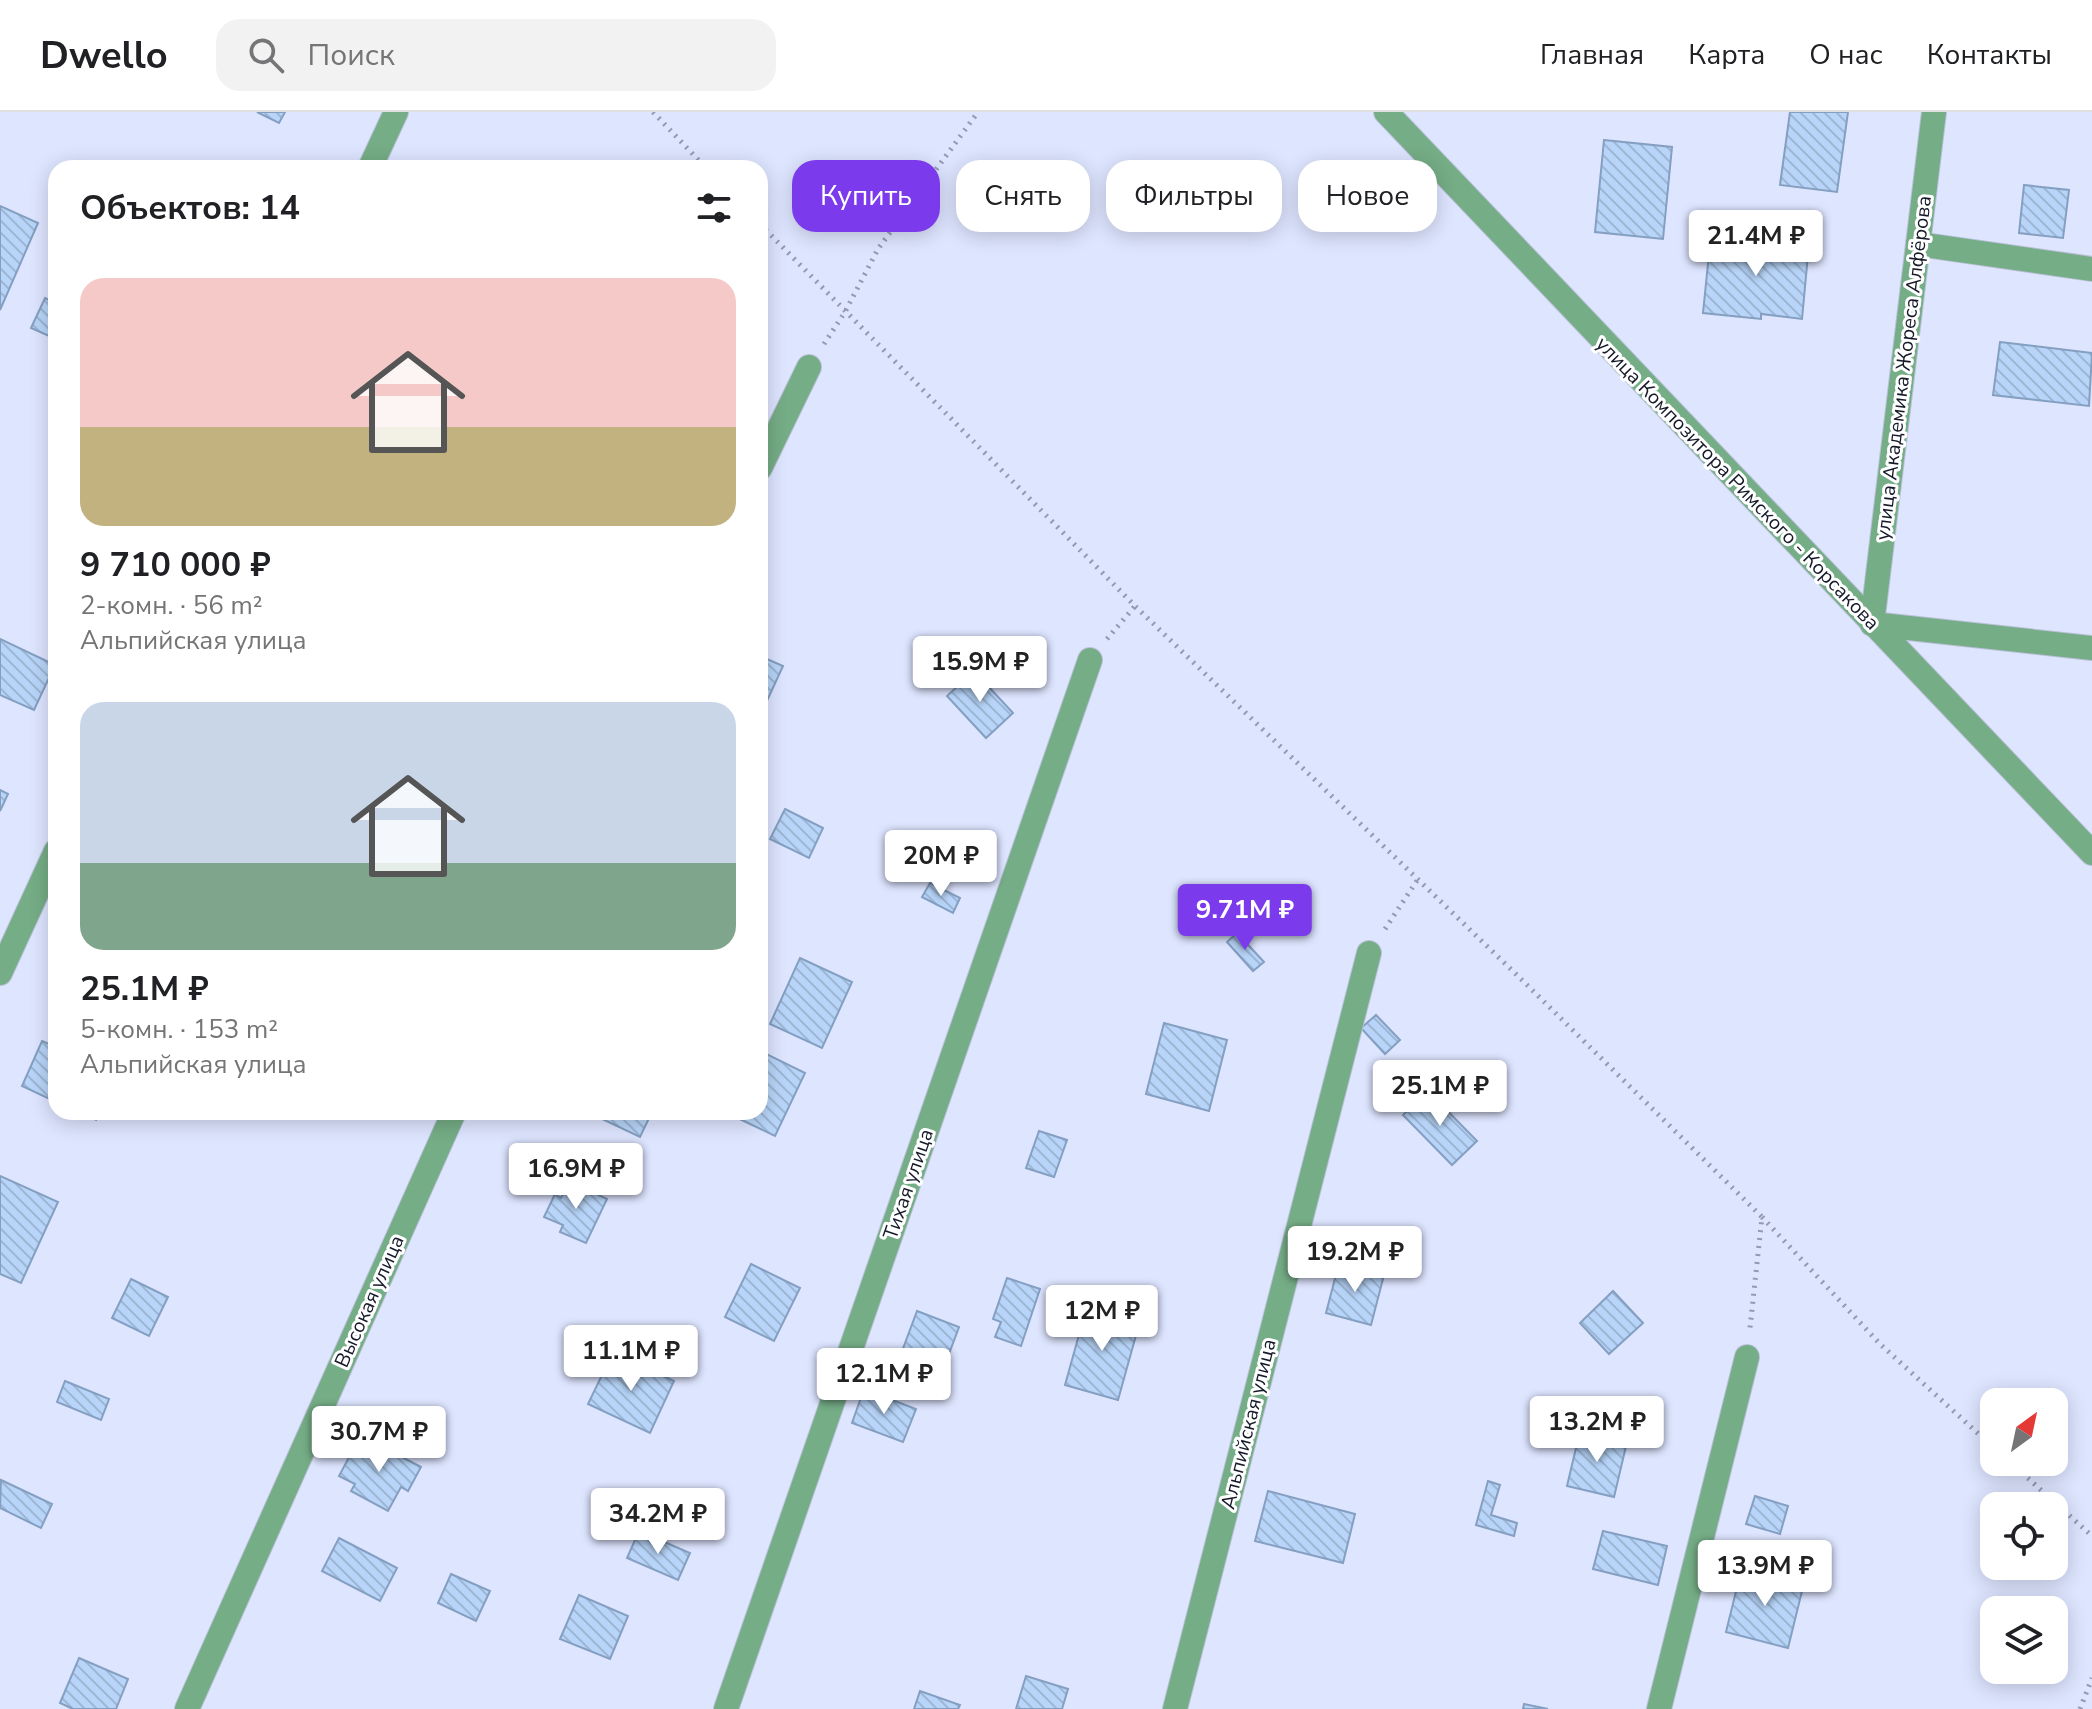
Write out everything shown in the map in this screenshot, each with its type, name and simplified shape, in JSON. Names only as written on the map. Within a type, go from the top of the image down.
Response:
[{"type":"street","points":[[374,160],[396,112]]},
{"type":"street","name":"улица Композитора Римского - Корсакова","points":[[1386,112],[2092,853]]},
{"type":"street","name":"улица Академика Жореса Алфёрова","points":[[1872,624],[1934,112]]},
{"type":"street","points":[[1918,244],[2092,269]]},
{"type":"street","points":[[768,452],[809,367]]},
{"type":"street","points":[[1872,624],[2092,648]]},
{"type":"street","name":"Тихая улица","points":[[726,1709],[1090,660]]},
{"type":"street","points":[[0,973],[48,868]]},
{"type":"street","name":"Альпийская улица","points":[[1175,1709],[1369,953]]},
{"type":"street","name":"Высокая улица","points":[[187,1709],[450,1120]]},
{"type":"street","points":[[1659,1709],[1747,1357]]},
{"type":"path","points":[[653,112],[698,160]]},
{"type":"path","points":[[809,367],[845,312],[878,249],[978,112]]},
{"type":"path","points":[[768,232],[1135,606],[1762,1217],[1880,1344],[1980,1435]]},
{"type":"path","points":[[1090,660],[1135,606]]},
{"type":"path","points":[[1369,953],[1418,879]]},
{"type":"path","points":[[1747,1357],[1762,1217]]},
{"type":"path","points":[[2026,1476],[2092,1536]]},
{"type":"path","points":[[2080,1709],[2092,1678]]},
{"type":"building","points":[[257,112],[285,112],[279,123]]},
{"type":"building","points":[[1790,112],[1848,112],[1837,192],[1780,185]]},
{"type":"building","points":[[1604,140],[1672,147],[1663,239],[1595,232]]},
{"type":"building","points":[[2024,185],[2069,190],[2063,238],[2019,233]]},
{"type":"building","points":[[0,206],[38,223],[0,310]]},
{"type":"building","points":[[1711,234],[1809,244],[1802,319],[1761,314],[1761,319],[1703,313]]},
{"type":"building","points":[[45,298],[48,299],[48,335],[31,328]]},
{"type":"building","points":[[2000,342],[2092,353],[2089,406],[1993,395]]},
{"type":"building","points":[[0,639],[48,662],[48,680],[34,710],[0,695]]},
{"type":"building","points":[[768,659],[783,666],[768,699]]},
{"type":"building","points":[[974,671],[1013,713],[986,738],[947,696]]},
{"type":"building","points":[[0,790],[8,794],[0,811]]},
{"type":"building","points":[[785,809],[823,828],[809,858],[770,839]]},
{"type":"building","points":[[930,883],[960,898],[953,913],[922,897]]},
{"type":"building","points":[[1237,933],[1264,962],[1253,971],[1227,942]]},
{"type":"building","points":[[800,958],[852,982],[822,1048],[770,1024]]},
{"type":"building","points":[[1376,1015],[1400,1040],[1385,1054],[1361,1028]]},
{"type":"building","points":[[1164,1023],[1227,1040],[1209,1111],[1146,1094]]},
{"type":"building","points":[[42,1041],[48,1044],[48,1098],[22,1086]]},
{"type":"building","points":[[768,1055],[805,1073],[775,1136],[742,1120],[768,1120]]},
{"type":"building","points":[[1428,1091],[1477,1141],[1452,1165],[1403,1115]]},
{"type":"building","points":[[604,1120],[648,1120],[640,1137]]},
{"type":"building","points":[[1039,1131],[1067,1140],[1054,1177],[1026,1168]]},
{"type":"building","points":[[0,1176],[58,1202],[21,1283],[0,1274]]},
{"type":"building","points":[[569,1181],[607,1199],[586,1243],[560,1232],[563,1225],[544,1217],[555,1194],[561,1198]]},
{"type":"building","points":[[1339,1263],[1384,1275],[1371,1325],[1326,1313]]},
{"type":"building","points":[[751,1264],[800,1288],[774,1341],[725,1317]]},
{"type":"building","points":[[1007,1278],[1040,1289],[1021,1346],[995,1337],[1001,1322],[993,1319]]},
{"type":"building","points":[[131,1279],[168,1297],[149,1336],[112,1318]]},
{"type":"building","points":[[1613,1291],[1643,1323],[1609,1354],[1580,1323]]},
{"type":"building","points":[[1087,1306],[1140,1321],[1118,1400],[1065,1385]]},
{"type":"building","points":[[917,1311],[959,1327],[943,1370],[901,1354]]},
{"type":"building","points":[[613,1352],[674,1381],[650,1433],[588,1404]]},
{"type":"building","points":[[65,1381],[109,1399],[101,1420],[57,1402]]},
{"type":"building","points":[[864,1389],[916,1409],[903,1442],[852,1423]]},
{"type":"building","points":[[1580,1431],[1627,1442],[1614,1497],[1567,1486]]},
{"type":"building","points":[[375,1443],[421,1467],[408,1491],[401,1487],[388,1511],[351,1491],[355,1484],[339,1476],[356,1444],[371,1452]]},
{"type":"building","points":[[1,1480],[52,1504],[41,1528],[0,1508]]},
{"type":"building","points":[[1488,1481],[1500,1485],[1491,1515],[1517,1523],[1514,1536],[1476,1525]]},
{"type":"building","points":[[1268,1491],[1355,1514],[1343,1563],[1255,1541]]},
{"type":"building","points":[[1755,1496],[1788,1506],[1780,1534],[1746,1524]]},
{"type":"building","points":[[639,1531],[690,1553],[678,1580],[627,1558]]},
{"type":"building","points":[[1603,1531],[1667,1546],[1658,1585],[1593,1569]]},
{"type":"building","points":[[339,1538],[397,1568],[380,1601],[322,1571]]},
{"type":"building","points":[[1742,1567],[1804,1583],[1788,1648],[1726,1632]]},
{"type":"building","points":[[451,1574],[490,1591],[476,1621],[438,1603]]},
{"type":"building","points":[[579,1595],[628,1616],[610,1659],[560,1639]]},
{"type":"building","points":[[79,1658],[128,1679],[116,1709],[73,1709],[60,1703]]},
{"type":"building","points":[[1026,1676],[1068,1689],[1062,1709],[1016,1709]]},
{"type":"building","points":[[920,1691],[960,1705],[958,1709],[914,1709]]},
{"type":"building","points":[[1524,1704],[1548,1709],[1523,1709]]}]
